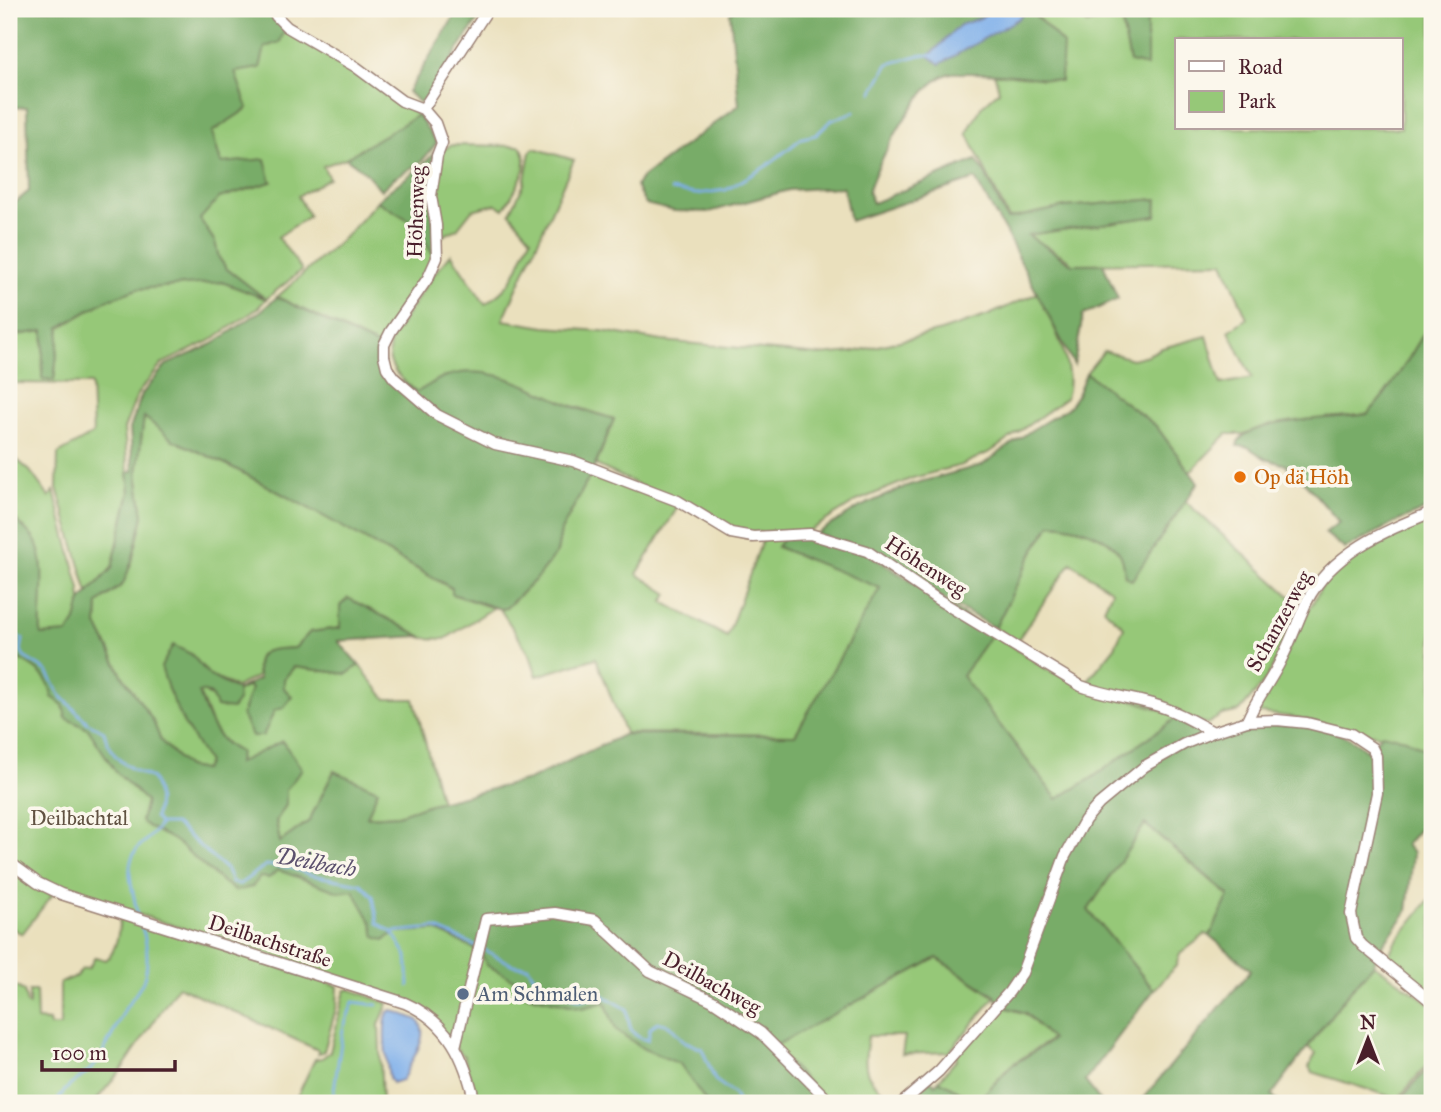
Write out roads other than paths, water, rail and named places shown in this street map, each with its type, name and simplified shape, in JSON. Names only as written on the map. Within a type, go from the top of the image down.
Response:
[{"type":"street","points":[[275,9],[280,22],[287,27],[356,67],[402,101],[424,109],[488,9]]},
{"type":"street","name":"Höhenweg","points":[[424,109],[435,123],[442,143],[437,156],[431,196],[436,225],[437,258],[428,278],[391,331],[384,345],[384,356],[394,379],[437,415],[495,444],[573,461],[678,501],[731,533],[753,537],[810,534],[867,551],[937,599],[1081,686],[1102,694],[1174,711],[1213,732]]},
{"type":"street","name":"Schanzerweg","points":[[1247,721],[1321,579],[1354,549],[1432,512]]},
{"type":"street","points":[[902,1103],[939,1071],[1009,992],[1022,973],[1065,856],[1085,820],[1099,804],[1145,766],[1184,744],[1247,721],[1307,723],[1351,734],[1372,748],[1376,756],[1377,793],[1353,895],[1352,923],[1356,937],[1363,946],[1432,1002]]},
{"type":"street","name":"Deilbachstraße","points":[[9,862],[38,883],[61,894],[405,1003],[422,1011],[441,1026],[455,1047],[470,1080],[475,1103]]},
{"type":"street","name":"Deilbachweg","points":[[455,1047],[486,919],[555,913],[595,920],[650,971],[712,1001],[761,1033],[831,1103]]},
{"type":"water","points":[[992,9],[1028,9],[1018,19],[940,64],[929,56],[960,25],[980,18]]},
{"type":"water","points":[[392,1010],[418,1020],[422,1034],[419,1048],[402,1080],[392,1083],[389,1078],[385,1035],[386,1019],[388,1012]]},
{"type":"waterway","points":[[872,93],[888,64],[920,55],[931,55]]},
{"type":"waterway","points":[[671,190],[696,194],[726,190],[768,165],[802,138],[816,135],[832,120],[854,112]]},
{"type":"waterway","name":"Deilbach","points":[[9,545],[9,554]]},
{"type":"waterway","name":"Deilbach","points":[[9,580],[14,582],[15,596],[9,611]]},
{"type":"waterway","name":"Deilbach","points":[[9,612],[13,624],[11,633],[23,639],[21,650],[24,657],[47,671],[60,695],[88,723],[104,731],[115,756],[152,778],[158,798],[155,818],[159,824],[175,824],[227,870],[232,883],[240,884],[266,865],[292,868],[311,875],[361,884],[373,896],[378,923],[392,932],[435,928],[477,946]]},
{"type":"waterway","points":[[137,914],[130,864],[137,849],[159,825]]},
{"type":"waterway","points":[[57,1103],[65,1090],[98,1061],[125,1009],[144,980],[147,949],[140,923]]},
{"type":"waterway","points":[[393,933],[407,956],[409,986]]},
{"type":"waterway","name":"Deilbach","points":[[483,949],[513,965],[528,967],[544,991],[562,991],[580,1000],[601,994],[627,1009],[631,1029],[637,1036],[648,1040],[650,1029],[657,1022],[669,1025],[684,1041],[702,1049],[715,1080],[734,1094],[738,1103]]},
{"type":"waterway","points":[[332,1103],[343,1029],[353,1002],[377,1005]]},
{"type":"place","name":"Op dä Höh","points":[[1240,477]]},
{"type":"place","name":"Am Schmalen","points":[[463,994]]},
{"type":"park label","name":"Deilbachtal","points":[[79,818]]}]
